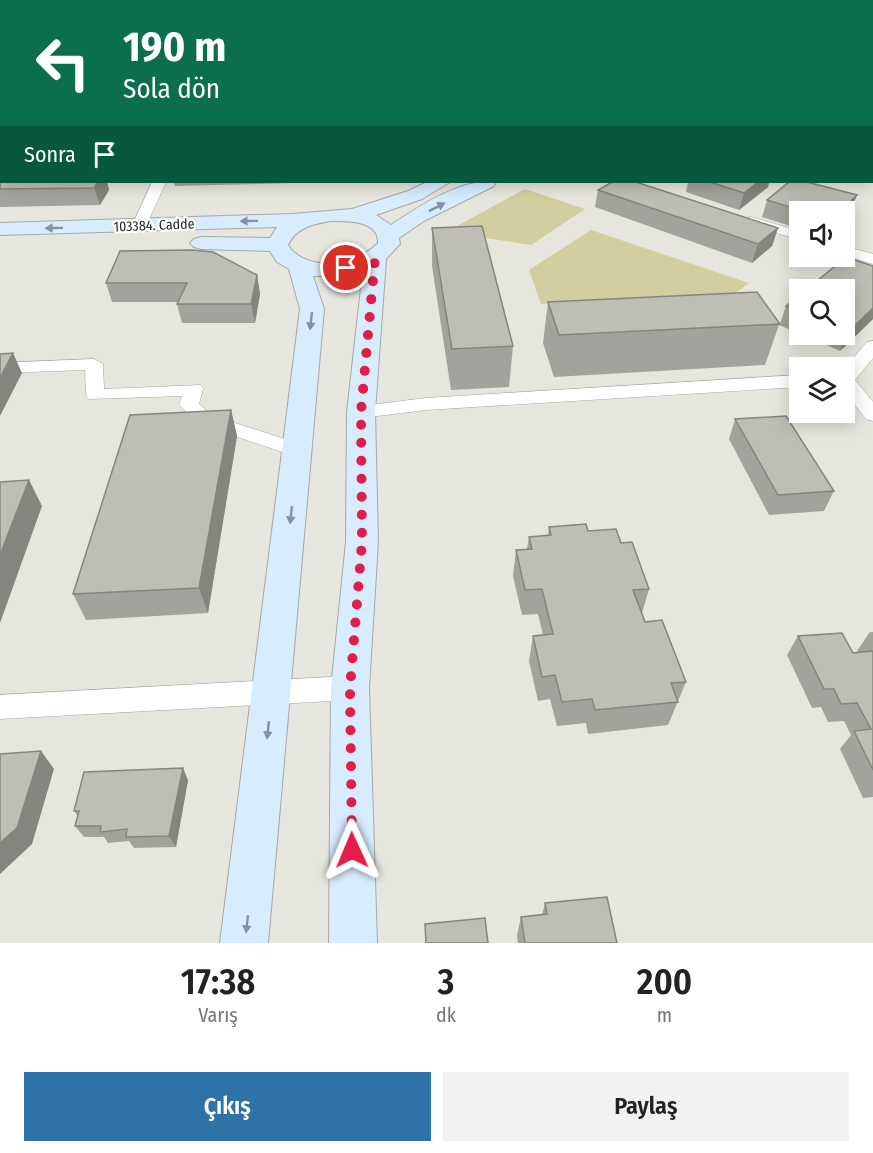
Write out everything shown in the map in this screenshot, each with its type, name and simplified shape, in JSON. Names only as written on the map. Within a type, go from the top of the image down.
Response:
[{"type":"street","points":[[139,226],[159,183]]},
{"type":"street","points":[[352,216],[415,195],[439,183]]},
{"type":"street","points":[[0,248],[240,242],[288,255],[313,268],[346,268],[382,247],[417,217],[485,183]]},
{"type":"street","points":[[352,216],[377,223],[382,247],[361,412],[362,542],[350,688],[353,943]]},
{"type":"street","name":"103384. Cadde","points":[[0,229],[139,226],[352,216]]},
{"type":"street","points":[[743,218],[789,233]]},
{"type":"street","points":[[244,943],[312,309],[288,255],[285,230],[308,219]]},
{"type":"street","points":[[855,254],[873,260]]},
{"type":"street","points":[[855,367],[873,346]]},
{"type":"street","points":[[0,368],[94,364],[95,395],[194,389],[189,405],[206,420],[297,450]]},
{"type":"street","points":[[361,412],[426,404],[789,382]]},
{"type":"street","points":[[855,391],[873,416]]},
{"type":"street","points":[[0,707],[350,688]]},
{"type":"shaded area","points":[[525,189],[585,209],[531,245],[446,232]]},
{"type":"shaded area","points":[[591,230],[749,283],[733,295],[541,304],[529,270]]},
{"type":"building","points":[[0,183],[97,183],[94,188],[0,189]]},
{"type":"building","points":[[610,183],[639,183],[778,228],[758,244],[598,190]]},
{"type":"building","points":[[713,183],[757,183],[744,193]]},
{"type":"building","points":[[788,183],[811,183],[857,195],[851,201],[789,201],[789,207],[767,200]]},
{"type":"building","points":[[482,226],[513,346],[452,349],[432,228]]},
{"type":"building","points":[[120,251],[213,252],[257,275],[251,304],[177,304],[187,283],[106,283]]},
{"type":"building","points":[[855,260],[873,266],[873,308],[855,325],[855,279],[819,279],[834,267],[855,267]]},
{"type":"building","points":[[757,292],[780,324],[559,335],[548,302]]},
{"type":"building","points":[[13,353],[0,378],[0,354]]},
{"type":"building","points":[[231,410],[199,588],[73,594],[130,415]]},
{"type":"building","points":[[786,416],[834,491],[778,495],[735,419]]},
{"type":"building","points":[[29,480],[0,555],[0,482]]},
{"type":"building","points":[[586,524],[588,531],[616,529],[621,543],[632,542],[649,589],[633,590],[645,622],[662,620],[686,682],[671,683],[678,702],[595,710],[592,699],[562,702],[555,675],[542,677],[533,636],[553,634],[542,589],[525,590],[516,550],[532,549],[529,537],[551,535],[549,527]]},
{"type":"building","points":[[842,633],[853,653],[873,651],[873,770],[854,731],[871,729],[857,703],[841,704],[834,689],[824,689],[798,636]]},
{"type":"building","points":[[41,751],[17,828],[0,843],[0,754]]},
{"type":"building","points":[[183,768],[169,836],[126,837],[127,829],[100,832],[101,826],[75,826],[79,811],[74,811],[84,772]]},
{"type":"building","points":[[607,897],[617,943],[525,943],[521,917],[547,914],[545,903]]},
{"type":"building","points":[[485,918],[488,943],[426,943],[425,924]]},
{"type":"route","points":[[346,268],[375,258],[361,412],[362,542],[350,688],[352,850]]}]
